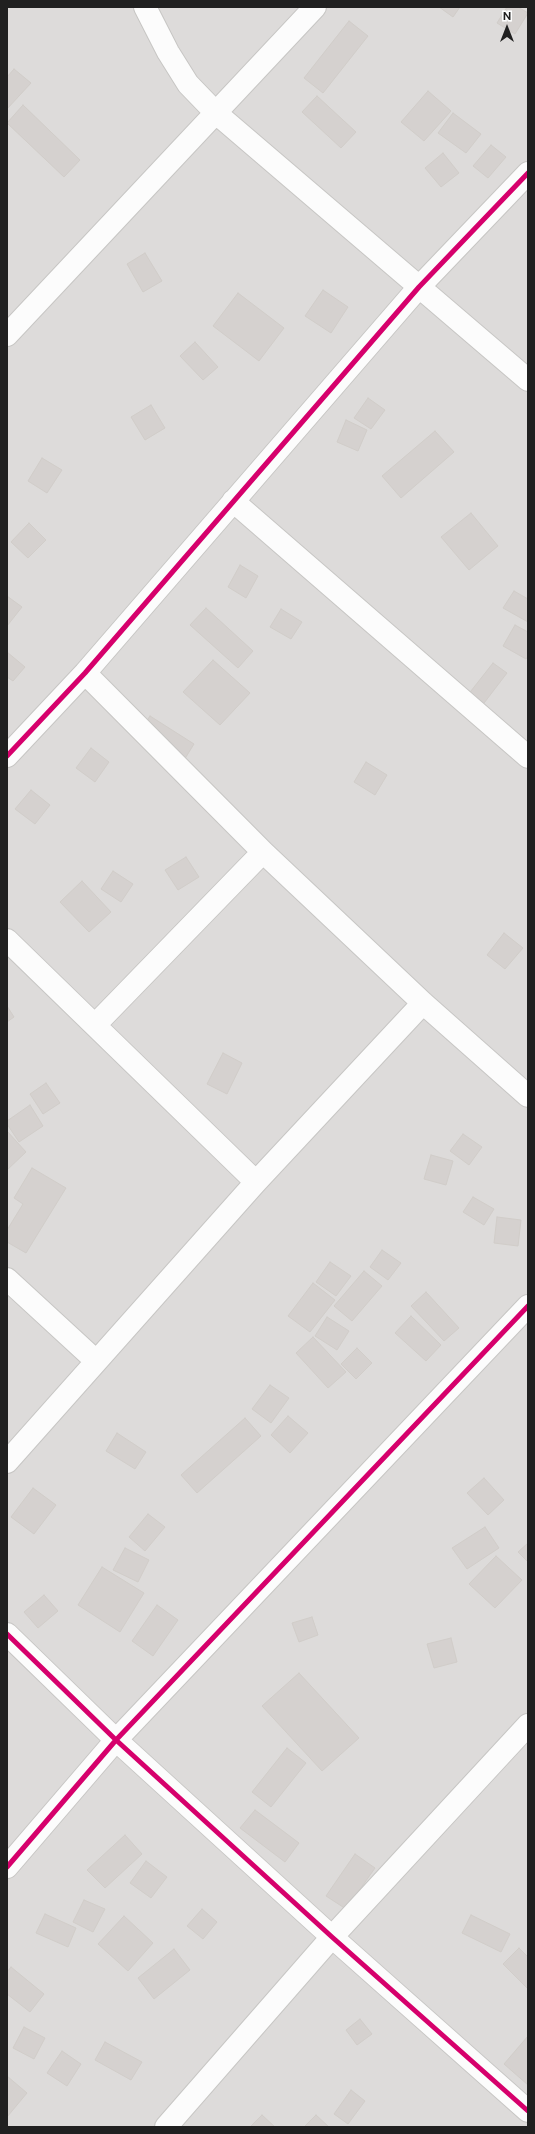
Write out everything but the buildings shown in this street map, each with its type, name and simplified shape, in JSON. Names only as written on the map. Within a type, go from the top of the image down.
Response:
[{"type":"street","points":[[145,7],[168,52],[188,84],[216,114],[528,380]]},
{"type":"street","points":[[7,335],[315,7]]},
{"type":"street","points":[[7,756],[85,673],[232,501],[419,287],[528,173]]},
{"type":"street","points":[[232,501],[528,757]]},
{"type":"street","points":[[85,673],[263,852],[423,1003],[528,1096]]},
{"type":"street","points":[[95,1025],[263,852]]},
{"type":"street","points":[[7,940],[256,1182]]},
{"type":"street","points":[[7,1462],[95,1360],[256,1182],[423,1003]]},
{"type":"street","points":[[7,1279],[95,1360]]},
{"type":"street","points":[[7,1867],[116,1740],[528,1306]]},
{"type":"street","points":[[7,1634],[116,1740],[332,1937],[528,2111]]},
{"type":"street","points":[[166,2127],[332,1937],[524,1736]]},
{"type":"shaded area","points":[[7,7],[528,7],[528,2127],[7,2127]]},
{"type":"cycle path","points":[[7,756],[85,673],[419,287],[528,173]]},
{"type":"cycle path","points":[[7,1867],[116,1740],[528,1306]]},
{"type":"cycle path","points":[[7,1634],[116,1740],[332,1937],[528,2111]]}]
